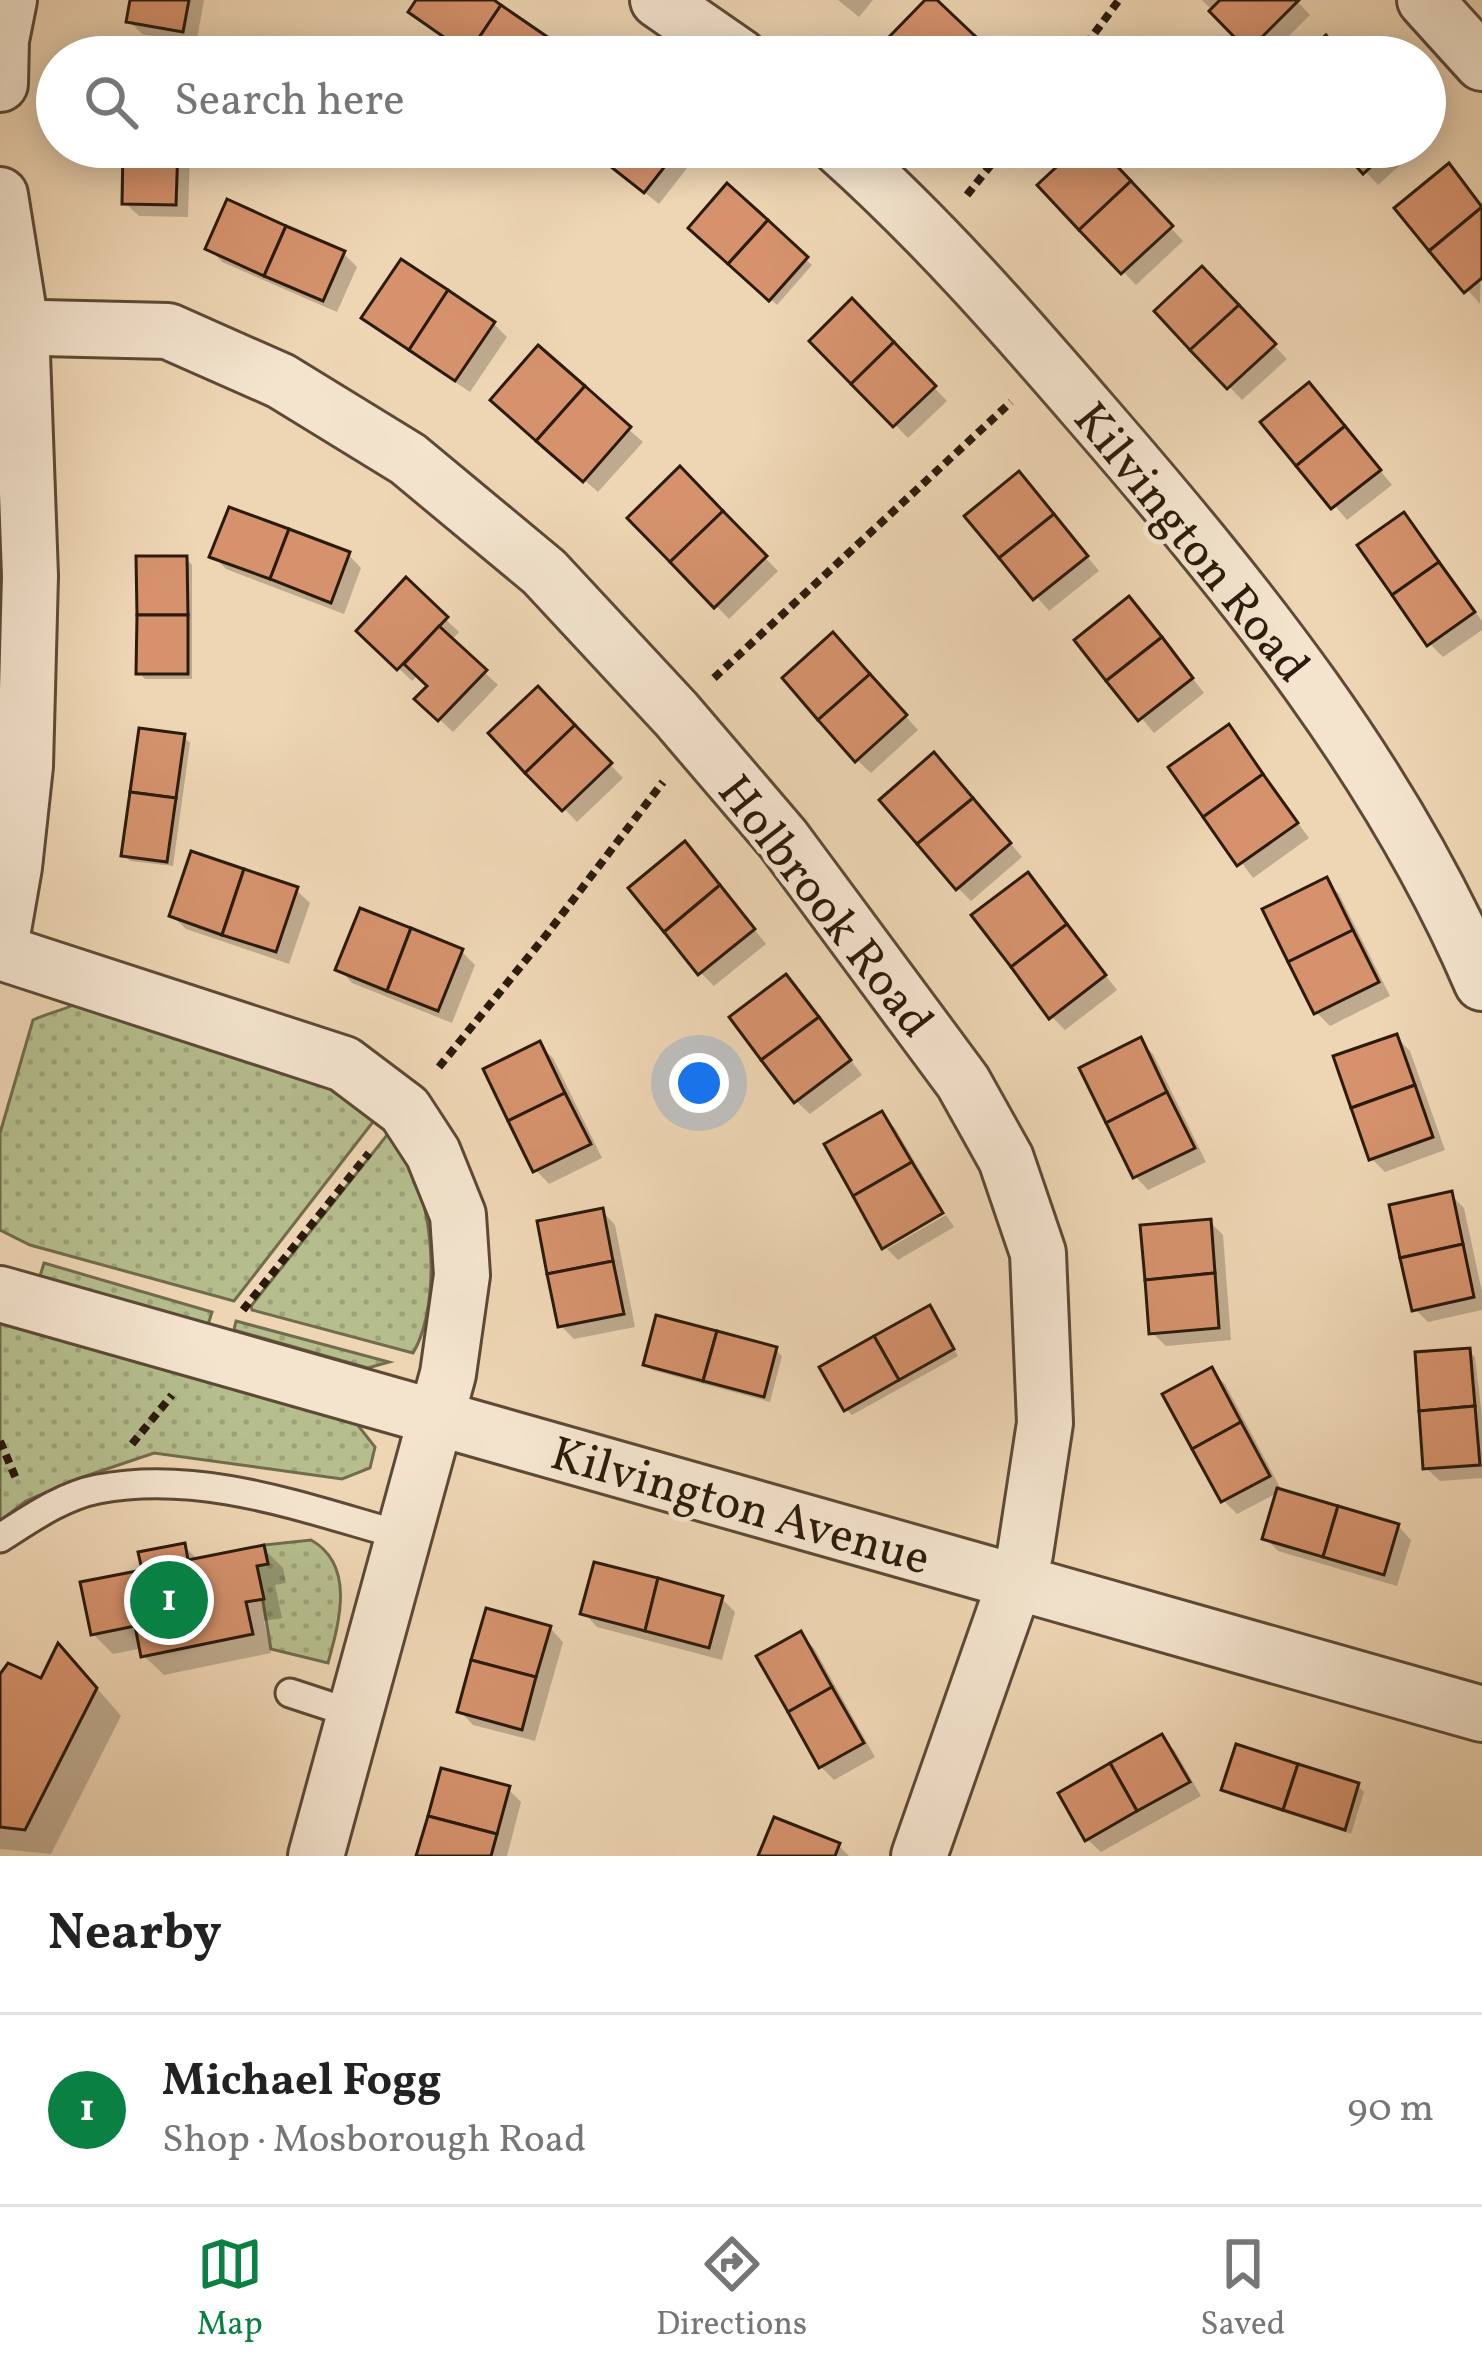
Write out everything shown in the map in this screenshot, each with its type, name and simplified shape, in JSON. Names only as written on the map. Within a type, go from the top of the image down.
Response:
[{"type":"street","points":[[0,84],[8,0]]},
{"type":"street","points":[[658,0],[710,36]]},
{"type":"street","points":[[1425,0],[1482,63]]},
{"type":"street","name":"Kilvington Road","points":[[861,168],[932,237],[1203,543],[1308,682],[1388,799],[1466,897],[1482,983]]},
{"type":"street","points":[[0,195],[28,472],[29,676],[14,867],[0,950],[344,1064],[405,1110],[433,1153],[458,1215],[462,1276],[456,1336],[316,1856]]},
{"type":"street","name":"Holbrook Road","points":[[10,327],[168,331],[281,381],[408,459],[544,572],[676,714],[783,839],[963,1082],[1006,1159],[1038,1253],[1046,1423],[1032,1530],[1017,1582],[919,1856]]},
{"type":"street","name":"Kilvington Avenue","points":[[0,1294],[1482,1714]]},
{"type":"lane","points":[[0,1538],[48,1507],[96,1489],[169,1484],[270,1497],[404,1536]]},
{"type":"lane","points":[[290,1694],[356,1715]]},
{"type":"path","points":[[1092,36],[1119,0]]},
{"type":"path","points":[[958,205],[988,168]]},
{"type":"path","points":[[712,680],[1021,393]]},
{"type":"path","points":[[433,1075],[665,778]]},
{"type":"path","points":[[238,1315],[372,1150]]},
{"type":"path","points":[[128,1449],[178,1388]]},
{"type":"path","points":[[0,1441],[25,1498]]},
{"type":"green space","points":[[92,993],[313,1071],[376,1118],[234,1301],[30,1245],[0,1230],[0,1133],[33,1020]]},
{"type":"green space","points":[[387,1135],[416,1178],[430,1239],[429,1302],[413,1353],[252,1310],[251,1306]]},
{"type":"green space","points":[[44,1263],[212,1312],[208,1325],[40,1276]]},
{"type":"green space","points":[[0,1313],[346,1410],[375,1447],[370,1468],[342,1479],[154,1453],[26,1501],[0,1521]]},
{"type":"green space","points":[[236,1321],[389,1362],[368,1368],[234,1330]]},
{"type":"green space","points":[[311,1540],[325,1551],[339,1579],[339,1613],[328,1663],[271,1649],[257,1566],[268,1563],[264,1545]]},
{"type":"building","points":[[130,0],[189,0],[183,32],[126,22]]},
{"type":"building","points":[[416,0],[494,0],[501,5],[480,36],[442,36],[408,12]]},
{"type":"building","points":[[925,0],[937,0],[975,36],[890,36]]},
{"type":"building","points":[[1220,0],[1299,0],[1263,36],[1233,36],[1209,11]]},
{"type":"building","points":[[501,5],[546,36],[480,36]]},
{"type":"building","points":[[1449,163],[1482,207],[1429,251],[1394,208]]},
{"type":"building","points":[[123,168],[177,168],[176,205],[122,204]]},
{"type":"building","points":[[612,168],[664,168],[644,193]]},
{"type":"building","points":[[1055,168],[1119,168],[1131,181],[1079,230],[1037,185]]},
{"type":"building","points":[[1131,181],[1173,226],[1121,274],[1079,230]]},
{"type":"building","points":[[727,183],[768,220],[728,264],[688,228]]},
{"type":"building","points":[[227,199],[286,226],[264,276],[205,249]]},
{"type":"building","points":[[1482,207],[1482,278],[1464,293],[1429,251]]},
{"type":"building","points":[[768,220],[808,257],[769,301],[728,264]]},
{"type":"building","points":[[286,226],[345,251],[323,301],[264,276]]},
{"type":"building","points":[[401,259],[448,290],[409,350],[361,318]]},
{"type":"building","points":[[1202,266],[1239,305],[1190,350],[1154,311]]},
{"type":"building","points":[[448,290],[495,322],[455,381],[409,350]]},
{"type":"building","points":[[852,298],[894,342],[851,384],[809,341]]},
{"type":"building","points":[[1239,305],[1276,344],[1227,389],[1190,350]]},
{"type":"building","points":[[894,342],[936,386],[893,427],[851,384]]},
{"type":"building","points":[[538,345],[585,386],[536,441],[490,400]]},
{"type":"building","points":[[1309,382],[1345,426],[1296,466],[1260,422]]},
{"type":"building","points":[[585,386],[631,427],[583,482],[536,441]]},
{"type":"building","points":[[1345,426],[1381,470],[1331,509],[1296,466]]},
{"type":"building","points":[[680,466],[723,511],[670,562],[627,518]]},
{"type":"building","points":[[1019,471],[1054,514],[999,558],[964,516]]},
{"type":"building","points":[[229,507],[289,529],[270,579],[209,557]]},
{"type":"building","points":[[723,511],[767,556],[714,608],[670,562]]},
{"type":"building","points":[[1404,512],[1439,562],[1392,595],[1357,545]]},
{"type":"building","points":[[1054,514],[1088,556],[1033,600],[999,558]]},
{"type":"building","points":[[289,529],[350,552],[331,603],[270,579]]},
{"type":"building","points":[[136,556],[187,556],[188,615],[137,615]]},
{"type":"building","points":[[1439,562],[1475,612],[1427,646],[1392,595]]},
{"type":"building","points":[[406,577],[448,617],[397,670],[356,631]]},
{"type":"building","points":[[1129,596],[1162,637],[1106,681],[1074,640]]},
{"type":"building","points":[[137,615],[188,615],[188,674],[136,674]]},
{"type":"building","points":[[439,626],[487,670],[438,721],[414,699],[427,686],[404,664]]},
{"type":"building","points":[[833,632],[870,674],[818,720],[782,678]]},
{"type":"building","points":[[1162,637],[1193,678],[1138,721],[1106,681]]},
{"type":"building","points":[[870,674],[907,715],[855,762],[818,720]]},
{"type":"building","points":[[538,686],[575,725],[525,773],[488,733]]},
{"type":"building","points":[[1229,724],[1263,774],[1203,817],[1168,767]]},
{"type":"building","points":[[575,725],[612,763],[562,811],[525,773]]},
{"type":"building","points":[[139,728],[185,734],[176,798],[130,792]]},
{"type":"building","points":[[934,752],[973,798],[917,844],[879,800]]},
{"type":"building","points":[[1263,774],[1298,823],[1237,866],[1203,817]]},
{"type":"building","points":[[130,792],[176,798],[167,862],[121,856]]},
{"type":"building","points":[[973,798],[1011,843],[956,890],[917,844]]},
{"type":"building","points":[[685,841],[720,885],[664,932],[628,888]]},
{"type":"building","points":[[191,851],[244,869],[222,935],[169,916]]},
{"type":"building","points":[[244,869],[298,887],[276,952],[222,935]]},
{"type":"building","points":[[1028,872],[1067,924],[1011,967],[971,915]]},
{"type":"building","points":[[1327,877],[1353,930],[1288,962],[1262,909]]},
{"type":"building","points":[[720,885],[755,929],[698,975],[664,932]]},
{"type":"building","points":[[360,908],[411,928],[387,991],[335,970]]},
{"type":"building","points":[[1067,924],[1106,975],[1049,1019],[1011,967]]},
{"type":"building","points":[[411,928],[463,949],[438,1011],[387,991]]},
{"type":"building","points":[[1353,930],[1379,982],[1314,1014],[1288,962]]},
{"type":"building","points":[[786,974],[819,1017],[761,1060],[729,1017]]},
{"type":"building","points":[[819,1017],[851,1060],[794,1103],[761,1060]]},
{"type":"building","points":[[1397,1034],[1415,1085],[1351,1108],[1333,1056]]},
{"type":"building","points":[[1141,1037],[1167,1092],[1106,1123],[1079,1068]]},
{"type":"building","points":[[540,1041],[565,1093],[508,1121],[483,1069]]},
{"type":"building","points":[[1415,1085],[1433,1137],[1369,1160],[1351,1108]]},
{"type":"building","points":[[1167,1092],[1195,1148],[1133,1178],[1106,1123]]},
{"type":"building","points":[[565,1093],[591,1144],[533,1172],[508,1121]]},
{"type":"building","points":[[882,1111],[912,1162],[853,1196],[824,1144]]},
{"type":"building","points":[[912,1162],[943,1213],[882,1249],[853,1196]]},
{"type":"building","points":[[1452,1191],[1463,1244],[1400,1258],[1389,1205]]},
{"type":"building","points":[[603,1208],[613,1261],[547,1274],[537,1221]]},
{"type":"building","points":[[1211,1219],[1215,1273],[1145,1280],[1140,1225]]},
{"type":"building","points":[[1463,1244],[1474,1297],[1412,1311],[1400,1258]]},
{"type":"building","points":[[613,1261],[624,1314],[558,1327],[547,1274]]},
{"type":"building","points":[[1215,1273],[1219,1328],[1149,1334],[1145,1280]]},
{"type":"building","points":[[930,1305],[954,1349],[899,1380],[874,1336]]},
{"type":"building","points":[[656,1315],[717,1331],[703,1381],[643,1365]]},
{"type":"building","points":[[717,1331],[777,1347],[764,1397],[703,1381]]},
{"type":"building","points":[[874,1336],[899,1380],[844,1411],[819,1367]]},
{"type":"building","points":[[1470,1348],[1475,1406],[1419,1411],[1415,1352]]},
{"type":"building","points":[[1212,1367],[1241,1422],[1192,1449],[1162,1394]]},
{"type":"building","points":[[1475,1406],[1480,1465],[1423,1469],[1419,1411]]},
{"type":"building","points":[[1241,1422],[1270,1476],[1221,1502],[1192,1449]]},
{"type":"building","points":[[1277,1488],[1338,1506],[1323,1557],[1262,1539]]},
{"type":"building","points":[[1338,1506],[1399,1524],[1384,1575],[1323,1557]]},
{"type":"building","points":[[185,1543],[188,1560],[264,1545],[268,1564],[257,1566],[264,1599],[246,1602],[253,1634],[141,1657],[135,1626],[91,1635],[80,1582],[142,1570],[138,1552]]},
{"type":"building","points":[[594,1562],[658,1578],[645,1631],[580,1614]]},
{"type":"building","points":[[658,1578],[723,1596],[709,1648],[645,1631]]},
{"type":"building","points":[[486,1608],[551,1626],[536,1677],[471,1660]]},
{"type":"building","points":[[801,1631],[832,1687],[788,1712],[756,1656]]},
{"type":"building","points":[[58,1643],[97,1688],[25,1830],[0,1827],[0,1674],[8,1663],[41,1678]]},
{"type":"building","points":[[471,1660],[536,1677],[522,1730],[457,1712]]},
{"type":"building","points":[[832,1687],[864,1743],[819,1768],[788,1712]]},
{"type":"building","points":[[1162,1734],[1190,1782],[1137,1811],[1110,1763]]},
{"type":"building","points":[[1236,1744],[1298,1764],[1283,1810],[1221,1790]]},
{"type":"building","points":[[1110,1763],[1137,1811],[1085,1841],[1058,1793]]},
{"type":"building","points":[[1298,1764],[1359,1783],[1345,1830],[1283,1810]]},
{"type":"building","points":[[441,1768],[510,1786],[497,1834],[428,1816]]},
{"type":"building","points":[[428,1816],[497,1834],[491,1856],[416,1856]]},
{"type":"building","points":[[774,1817],[840,1843],[835,1856],[758,1856]]},
{"type":"place","name":"Michael Fogg","points":[[169,1600]]}]
